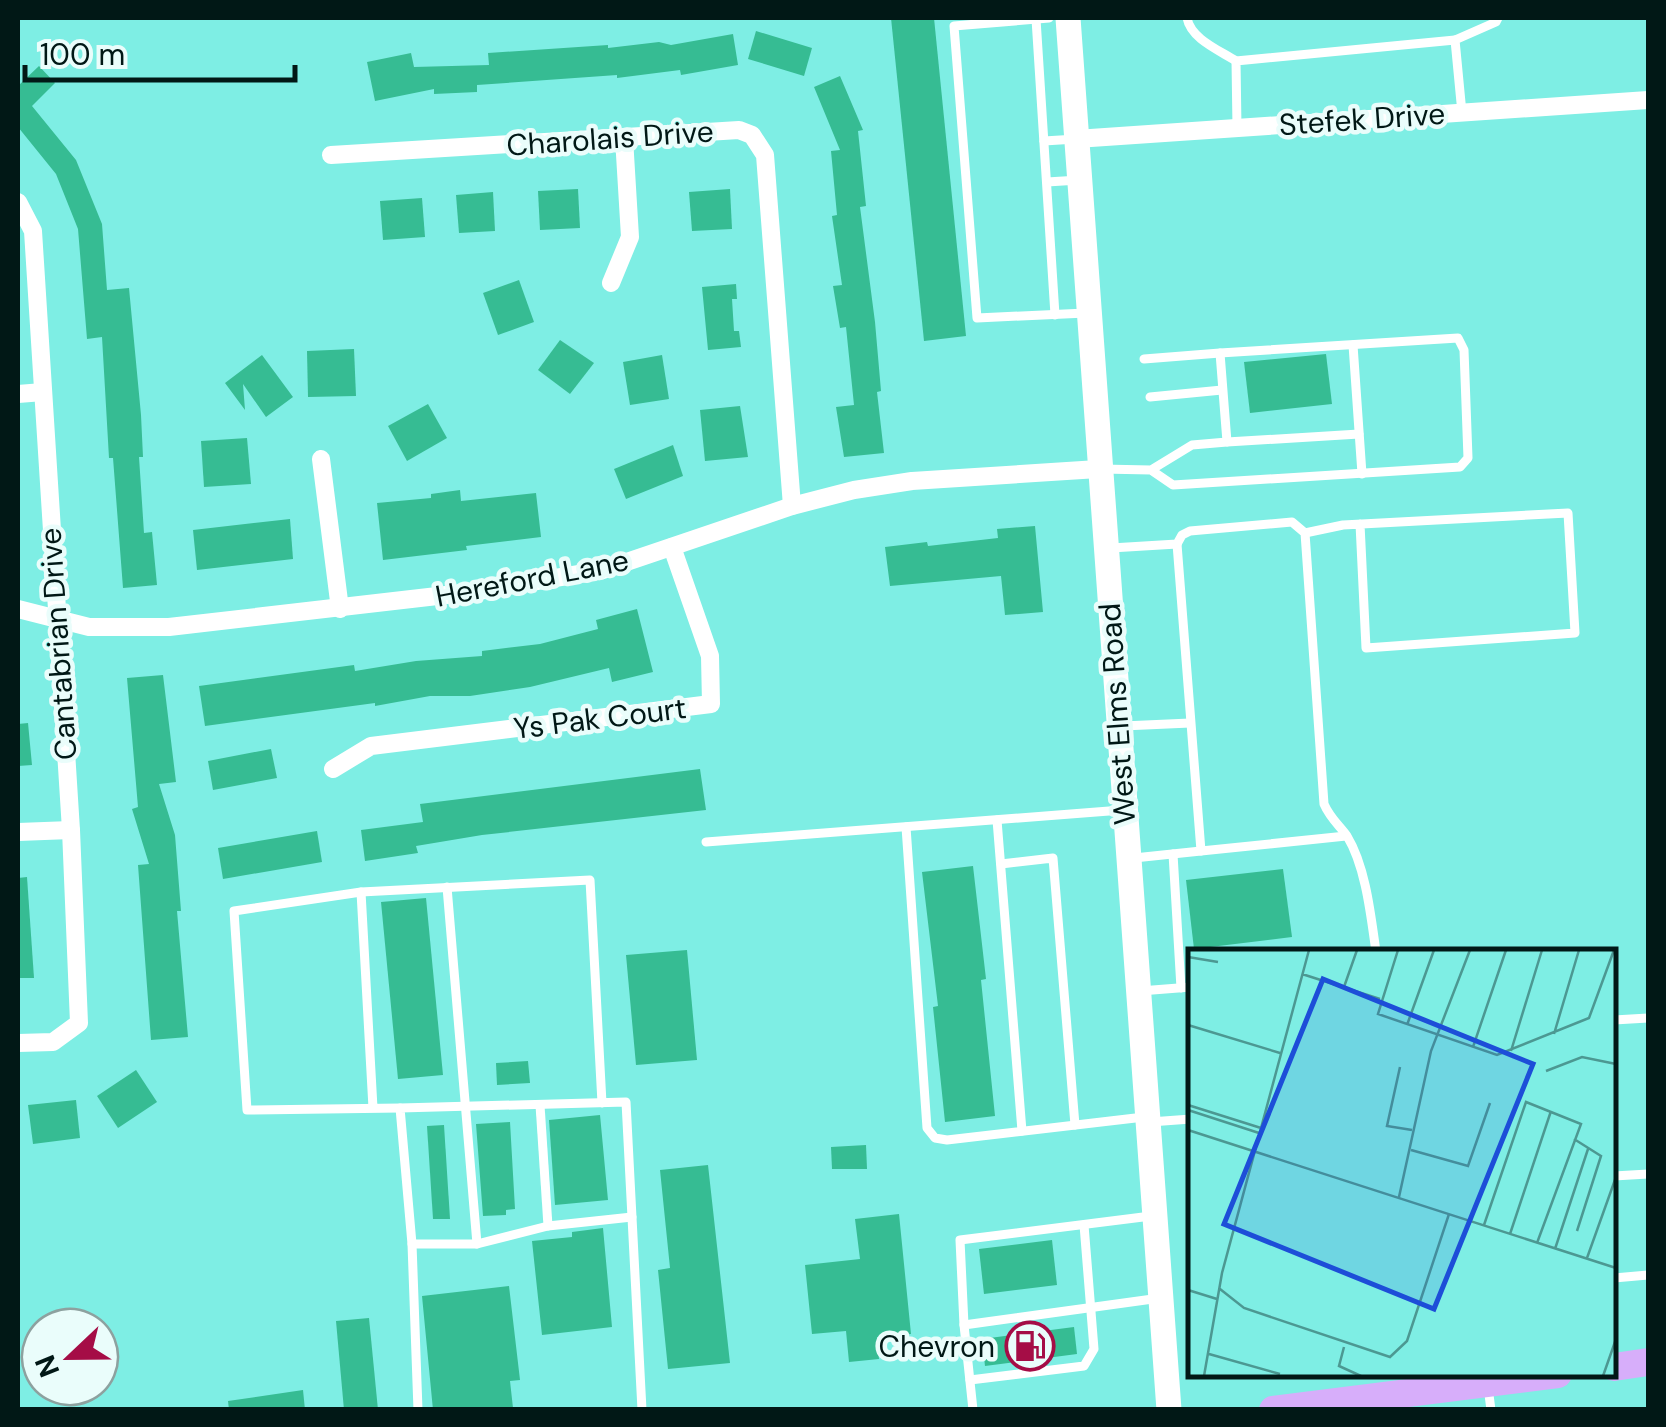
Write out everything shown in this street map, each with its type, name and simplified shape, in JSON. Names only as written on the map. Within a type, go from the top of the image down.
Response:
[{"type":"highway","points":[[1616,1367],[1648,1362]]},
{"type":"highway","points":[[1272,1410],[1490,1397],[1549,1377]]},
{"type":"main road","name":"West Elms Road","points":[[1068,18],[1169,1410]]},
{"type":"street","name":"Stefek Drive","points":[[1076,138],[1648,100]]},
{"type":"street","name":"Charolais Drive","points":[[331,155],[740,130],[752,135],[765,155],[792,506]]},
{"type":"street","points":[[610,283],[630,236],[624,138]]},
{"type":"street","name":"Cantabrian Drive","points":[[18,202],[33,232],[71,830],[79,1023],[53,1042],[18,1043]]},
{"type":"street","points":[[18,394],[44,392]]},
{"type":"street","points":[[321,459],[340,609]]},
{"type":"street","name":"Hereford Lane","points":[[18,609],[90,626],[170,627],[340,609],[603,570],[792,506],[854,490],[912,481],[1098,469]]},
{"type":"street","name":"Ys Pak Court","points":[[332,769],[372,746],[711,704],[710,656],[672,547]]},
{"type":"street","points":[[18,832],[71,830]]},
{"type":"lane","points":[[1049,18],[954,26],[977,318],[1089,313]]},
{"type":"lane","points":[[1187,18],[1188,25],[1203,40],[1236,61],[1456,40],[1498,18]]},
{"type":"lane","points":[[1036,19],[1055,315]]},
{"type":"lane","points":[[1456,40],[1462,113]]},
{"type":"lane","points":[[1236,61],[1237,128]]},
{"type":"lane","points":[[1044,141],[1076,138]]},
{"type":"lane","points":[[1046,182],[1079,180]]},
{"type":"lane","points":[[1144,359],[1458,338],[1464,350],[1468,458],[1460,467],[1173,485],[1152,470]]},
{"type":"lane","points":[[1353,345],[1362,474]]},
{"type":"lane","points":[[1220,353],[1228,442]]},
{"type":"lane","points":[[1150,398],[1222,390]]},
{"type":"lane","points":[[1098,469],[1152,470],[1192,445],[1359,434]]},
{"type":"lane","points":[[1201,851],[1176,544],[1182,535],[1190,531],[1292,522],[1305,532],[1360,524],[1568,513],[1574,633],[1366,648],[1360,524]]},
{"type":"lane","points":[[1305,532],[1324,804],[1332,822],[1346,836],[1368,895],[1376,949]]},
{"type":"lane","points":[[1104,549],[1176,544]]},
{"type":"lane","points":[[1118,727],[1190,723]]},
{"type":"lane","points":[[706,842],[1124,810]]},
{"type":"lane","points":[[998,820],[1022,1131]]},
{"type":"lane","points":[[906,827],[927,1128],[935,1138],[1147,1119],[1188,1119]]},
{"type":"lane","points":[[1128,859],[1346,836]]},
{"type":"lane","points":[[1138,992],[1186,987],[1173,854]]},
{"type":"lane","points":[[1001,864],[1053,858],[1075,1125]]},
{"type":"lane","points":[[602,1103],[590,880],[360,892],[234,911],[247,1110],[400,1108],[602,1103],[626,1102],[642,1410]]},
{"type":"lane","points":[[447,887],[477,1244]]},
{"type":"lane","points":[[360,892],[373,1108]]},
{"type":"lane","points":[[1616,1020],[1648,1018]]},
{"type":"lane","points":[[540,1104],[548,1226]]},
{"type":"lane","points":[[400,1108],[412,1244],[418,1410]]},
{"type":"lane","points":[[1616,1176],[1648,1174]]},
{"type":"lane","points":[[973,1410],[960,1240],[1154,1216]]},
{"type":"lane","points":[[412,1244],[477,1244],[548,1226],[632,1217]]},
{"type":"lane","points":[[970,1380],[1084,1366],[1094,1349],[1084,1225]]},
{"type":"lane","points":[[1616,1278],[1648,1275]]},
{"type":"lane","points":[[964,1325],[1160,1298]]},
{"type":"building","points":[[891,18],[934,18],[966,336],[924,341]]},
{"type":"building","points":[[756,31],[812,48],[804,76],[748,59]]},
{"type":"building","points":[[733,34],[738,65],[681,75],[680,70],[617,78],[477,85],[477,92],[434,94],[434,89],[375,101],[367,62],[411,53],[414,67],[489,65],[488,53],[659,42],[671,45]]},
{"type":"building","points":[[39,66],[55,83],[32,106],[76,160],[102,224],[107,290],[129,288],[141,415],[143,457],[139,457],[144,533],[152,532],[157,585],[123,588],[113,458],[109,458],[102,337],[87,339],[78,229],[56,174],[18,127],[18,86]]},
{"type":"building","points":[[840,76],[863,130],[858,131],[866,206],[860,207],[875,322],[884,453],[844,457],[836,407],[854,405],[846,327],[840,328],[833,286],[842,285],[832,216],[837,215],[831,151],[840,150],[814,87]]},
{"type":"building","points":[[578,189],[580,228],[540,230],[538,191]]},
{"type":"building","points":[[730,189],[732,229],[692,231],[689,192]]},
{"type":"building","points":[[493,192],[495,231],[459,233],[456,195]]},
{"type":"building","points":[[422,198],[425,237],[383,240],[380,201]]},
{"type":"building","points":[[519,280],[534,322],[498,335],[483,293]]},
{"type":"building","points":[[736,284],[737,299],[732,299],[734,331],[739,331],[741,347],[708,350],[702,287]]},
{"type":"building","points":[[560,340],[594,363],[570,394],[538,370]]},
{"type":"building","points":[[354,349],[356,396],[308,397],[307,351]]},
{"type":"building","points":[[1326,354],[1332,404],[1250,413],[1244,362]]},
{"type":"building","points":[[262,355],[293,397],[266,417],[243,384],[245,410],[225,383]]},
{"type":"building","points":[[662,355],[669,399],[630,405],[623,362]]},
{"type":"building","points":[[428,404],[447,438],[407,461],[388,426]]},
{"type":"building","points":[[740,406],[748,457],[705,461],[700,410]]},
{"type":"building","points":[[247,438],[251,484],[204,487],[201,441]]},
{"type":"building","points":[[673,445],[683,476],[626,499],[614,469]]},
{"type":"building","points":[[460,490],[461,501],[536,493],[541,537],[383,560],[377,503],[431,498],[431,494]]},
{"type":"building","points":[[290,519],[293,559],[197,570],[193,530]]},
{"type":"building","points":[[1035,526],[1043,612],[1005,615],[1001,576],[890,586],[885,547],[998,538],[997,529]]},
{"type":"building","points":[[637,609],[653,672],[612,682],[609,668],[530,687],[470,696],[430,696],[205,726],[199,686],[354,665],[355,671],[482,656],[482,651],[540,644],[598,629],[596,620]]},
{"type":"building","points":[[163,675],[176,782],[159,784],[175,835],[188,1037],[151,1040],[138,865],[149,864],[132,809],[138,807],[127,678]]},
{"type":"building","points":[[28,723],[32,765],[18,766],[18,724]]},
{"type":"building","points":[[271,749],[277,778],[213,790],[208,761]]},
{"type":"building","points":[[700,769],[706,810],[482,835],[416,846],[418,853],[365,861],[361,830],[423,822],[420,804]]},
{"type":"building","points":[[317,831],[322,862],[223,879],[218,848]]},
{"type":"building","points":[[973,866],[986,979],[981,980],[995,1116],[945,1122],[933,1007],[938,1006],[922,872]]},
{"type":"building","points":[[1283,869],[1292,937],[1194,949],[1186,880]]},
{"type":"building","points":[[27,877],[34,978],[18,978],[18,878]]},
{"type":"building","points":[[426,898],[443,1075],[398,1079],[381,902]]},
{"type":"building","points":[[687,950],[697,1060],[636,1065],[626,955]]},
{"type":"building","points":[[528,1061],[530,1083],[497,1085],[496,1063]]},
{"type":"building","points":[[136,1070],[157,1102],[118,1128],[97,1096]]},
{"type":"building","points":[[76,1100],[80,1138],[33,1144],[28,1105]]},
{"type":"building","points":[[600,1115],[608,1200],[555,1205],[549,1120]]},
{"type":"building","points":[[510,1122],[515,1209],[506,1210],[506,1215],[483,1216],[476,1124]]},
{"type":"building","points":[[444,1125],[450,1219],[433,1219],[427,1126]]},
{"type":"building","points":[[866,1145],[867,1169],[832,1169],[831,1147]]},
{"type":"building","points":[[708,1165],[730,1363],[668,1369],[658,1270],[670,1268],[660,1170]]},
{"type":"building","points":[[899,1214],[911,1334],[877,1337],[879,1359],[849,1362],[846,1331],[812,1334],[805,1265],[860,1259],[855,1219]]},
{"type":"building","points":[[603,1228],[612,1327],[542,1335],[532,1241],[572,1237],[572,1232]]},
{"type":"building","points":[[1052,1240],[1057,1285],[984,1294],[979,1249]]},
{"type":"building","points":[[509,1286],[520,1380],[510,1381],[513,1408],[433,1410],[422,1296]]},
{"type":"building","points":[[369,1318],[378,1410],[344,1410],[336,1321]]},
{"type":"building","name":"Chevron","points":[[1074,1327],[1077,1354],[985,1366],[982,1339]]},
{"type":"building","points":[[303,1390],[305,1410],[229,1410],[228,1401]]},
{"type":"place","name":"Chevron","points":[[1030,1346]]}]
